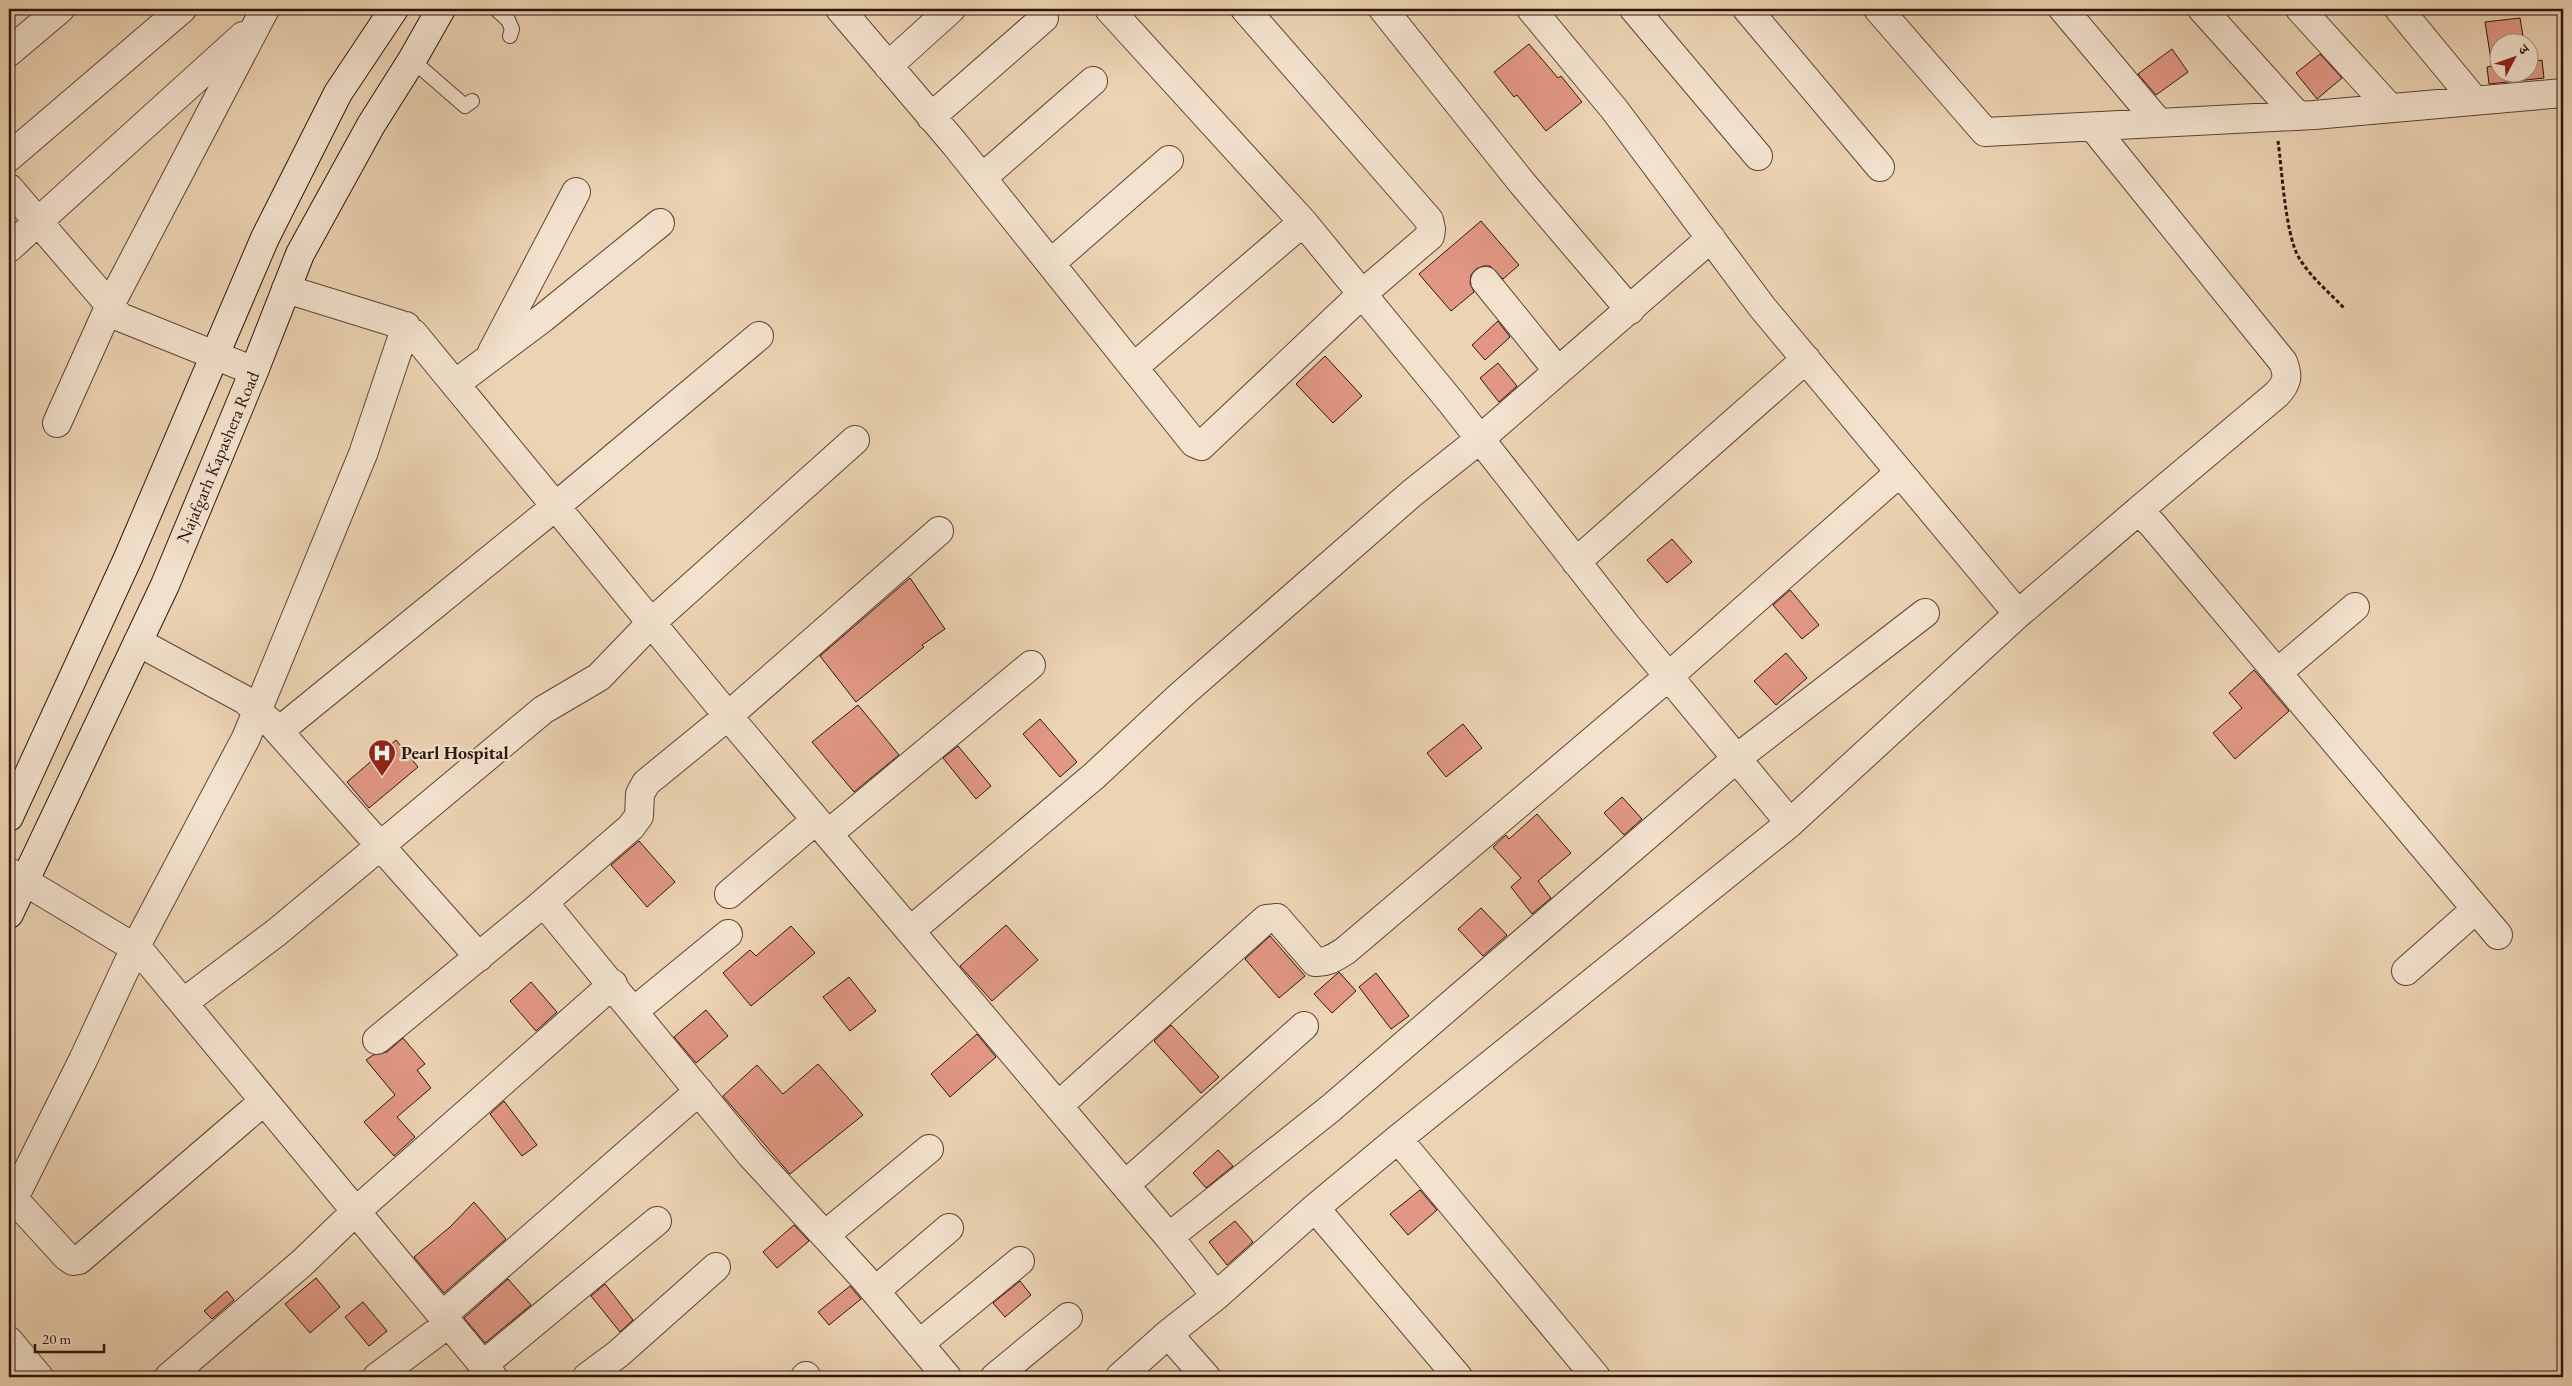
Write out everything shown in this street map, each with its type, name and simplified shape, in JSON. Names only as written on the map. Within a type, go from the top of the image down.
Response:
[{"type":"street","points":[[9,52],[60,9]]},
{"type":"street","points":[[9,157],[182,9]]},
{"type":"street","points":[[9,817],[124,567],[265,238],[338,93],[394,9]]},
{"type":"street","name":"Najafgarh Kapashera Road","points":[[9,914],[17,876],[138,642],[165,585],[254,372],[300,254],[371,124],[412,60],[441,9]]},
{"type":"street","points":[[841,9],[982,178],[1194,443],[1200,446],[1362,294],[1430,236],[1431,229],[1429,220],[1245,9]]},
{"type":"street","points":[[888,66],[951,9]]},
{"type":"street","points":[[1109,9],[1303,222],[1480,438],[1576,562],[1790,824]]},
{"type":"street","points":[[1382,9],[1522,183],[1630,310]]},
{"type":"street","points":[[1531,9],[1614,108],[1762,307],[2018,614]]},
{"type":"street","points":[[1634,9],[1758,156]]},
{"type":"street","points":[[1747,9],[1880,167]]},
{"type":"street","points":[[1878,9],[1985,132],[2286,117],[2563,93]]},
{"type":"street","points":[[2063,9],[2159,123]]},
{"type":"street","points":[[2202,9],[2286,117]]},
{"type":"street","points":[[2300,9],[2390,108]]},
{"type":"street","points":[[2399,9],[2475,101]]},
{"type":"street","points":[[9,248],[38,224],[261,16]]},
{"type":"street","points":[[57,423],[110,305],[261,16]]},
{"type":"street","points":[[931,117],[1044,18]]},
{"type":"street","points":[[982,178],[1093,81]]},
{"type":"street","points":[[1120,1377],[1168,1334],[1216,1296],[1315,1208],[1790,824],[2018,614],[2286,385],[2287,373],[2283,362],[2093,127]]},
{"type":"street","points":[[1051,263],[1169,160]]},
{"type":"street","points":[[9,188],[38,224],[120,316],[254,372]]},
{"type":"street","points":[[488,359],[576,192]]},
{"type":"street","points":[[1134,366],[1303,222]]},
{"type":"street","points":[[455,384],[543,318],[660,223]]},
{"type":"street","points":[[265,238],[300,254]]},
{"type":"street","points":[[910,931],[1094,776],[1180,695],[1411,494],[1558,372],[1711,238]]},
{"type":"street","points":[[1485,282],[1558,372]]},
{"type":"street","points":[[286,290],[406,326],[728,716],[1125,1185],[1216,1296]]},
{"type":"street","points":[[264,1101],[79,1260],[73,1261],[66,1256],[11,1203],[83,1060],[135,948],[246,738],[363,454],[406,326]]},
{"type":"street","points":[[279,731],[556,506],[759,336]]},
{"type":"street","points":[[1576,562],[1806,359]]},
{"type":"street","points":[[183,1003],[277,932],[543,710],[599,677],[651,623],[855,440]]},
{"type":"street","points":[[1058,1106],[1266,920],[1277,918],[1315,962],[1323,963],[1345,951],[1669,676],[1899,473]]},
{"type":"street","points":[[2138,511],[2152,524],[2498,934]]},
{"type":"street","points":[[377,1040],[544,902],[631,826],[639,816],[640,794],[646,782],[728,716],[939,531]]},
{"type":"street","points":[[2277,673],[2355,607]]},
{"type":"street","points":[[1169,1238],[1331,1108],[1737,758],[1925,613]]},
{"type":"street","points":[[138,642],[245,700],[257,710],[279,731],[378,846],[478,957]]},
{"type":"street","points":[[729,894],[822,827],[1031,665]]},
{"type":"street","points":[[17,876],[140,951],[488,1371],[657,1221]]},
{"type":"street","points":[[544,902],[751,1155],[875,1291],[947,1377]]},
{"type":"street","points":[[2406,971],[2476,909]]},
{"type":"street","points":[[634,1011],[728,934]]},
{"type":"street","points":[[169,1377],[302,1263],[355,1212],[613,984]]},
{"type":"street","points":[[1125,1185],[1304,1026]]},
{"type":"street","points":[[377,1377],[445,1320],[699,1091]]},
{"type":"street","points":[[1398,1140],[1596,1377]]},
{"type":"street","points":[[825,1235],[929,1149]]},
{"type":"street","points":[[1315,1208],[1458,1377]]},
{"type":"street","points":[[875,1291],[949,1228]]},
{"type":"street","points":[[919,1344],[1020,1261]]},
{"type":"street","points":[[586,1377],[618,1354],[716,1267]]},
{"type":"street","points":[[995,1377],[1068,1317]]},
{"type":"street","points":[[1168,1334],[1206,1377]]},
{"type":"street","points":[[9,1341],[39,1377]]},
{"type":"lane","points":[[496,9],[508,20],[512,29],[510,36]]},
{"type":"lane","points":[[412,60],[456,101],[465,106],[472,102]]},
{"type":"path","points":[[2286,117],[2292,236],[2298,255],[2306,268],[2344,308]]},
{"type":"building","points":[[2520,18],[2522,32],[2490,32],[2490,53],[2485,22]]},
{"type":"building","points":[[1529,44],[1558,78],[1561,76],[1582,102],[1546,131],[1517,95],[1514,97],[1494,72]]},
{"type":"building","points":[[2172,49],[2188,72],[2156,95],[2138,74]]},
{"type":"building","points":[[2320,54],[2342,78],[2317,99],[2296,73]]},
{"type":"building","points":[[2540,60],[2542,60],[2544,78],[2540,78]]},
{"type":"building","points":[[2490,66],[2490,82],[2507,82],[2489,84],[2487,67]]},
{"type":"building","points":[[1481,221],[1519,265],[1503,279],[1490,266],[1476,269],[1471,275],[1470,283],[1474,292],[1451,311],[1419,274]]},
{"type":"building","points":[[1498,321],[1510,337],[1485,360],[1472,345]]},
{"type":"building","points":[[1325,356],[1362,396],[1333,423],[1296,384]]},
{"type":"building","points":[[1498,363],[1517,386],[1499,402],[1480,378]]},
{"type":"building","points":[[1672,539],[1692,562],[1667,583],[1647,560]]},
{"type":"building","points":[[910,578],[945,629],[922,645],[924,647],[856,702],[820,656]]},
{"type":"building","points":[[1790,590],[1819,625],[1802,639],[1773,605]]},
{"type":"building","points":[[1786,653],[1807,678],[1776,705],[1754,681]]},
{"type":"building","points":[[2254,670],[2289,711],[2235,759],[2213,733],[2242,708],[2229,693]]},
{"type":"building","points":[[858,705],[899,755],[854,792],[812,742]]},
{"type":"building","points":[[1040,719],[1077,762],[1060,777],[1023,734]]},
{"type":"building","points":[[1463,724],[1482,748],[1446,777],[1427,753]]},
{"type":"building","points":[[396,740],[418,767],[369,808],[347,782]]},
{"type":"building","points":[[958,746],[991,786],[976,799],[943,758]]},
{"type":"building","points":[[1622,797],[1642,819],[1624,835],[1604,813]]},
{"type":"building","points":[[1537,814],[1571,853],[1538,881],[1551,898],[1532,914],[1511,887],[1521,878],[1493,847],[1506,835],[1509,839]]},
{"type":"building","points":[[639,841],[675,882],[647,907],[611,865]]},
{"type":"building","points":[[1481,908],[1507,935],[1483,956],[1458,929]]},
{"type":"building","points":[[1006,925],[1038,960],[992,1001],[960,966]]},
{"type":"building","points":[[791,926],[815,953],[751,1006],[723,973],[750,950],[756,956]]},
{"type":"building","points":[[1270,936],[1305,976],[1279,998],[1245,959]]},
{"type":"building","points":[[1339,972],[1356,991],[1332,1013],[1314,994]]},
{"type":"building","points":[[1376,973],[1409,1016],[1391,1029],[1359,987]]},
{"type":"building","points":[[849,977],[876,1011],[850,1031],[823,997]]},
{"type":"building","points":[[531,982],[557,1012],[536,1031],[510,1001]]},
{"type":"building","points":[[706,1010],[728,1036],[696,1063],[674,1037]]},
{"type":"building","points":[[1171,1025],[1219,1077],[1201,1093],[1154,1041]]},
{"type":"building","points":[[977,1034],[996,1057],[950,1097],[931,1074]]},
{"type":"building","points":[[403,1038],[425,1064],[417,1070],[431,1088],[397,1117],[415,1137],[394,1156],[364,1122],[395,1095],[366,1060],[373,1055],[387,1052]]},
{"type":"building","points":[[818,1064],[863,1115],[790,1174],[723,1096],[757,1065],[783,1094]]},
{"type":"building","points":[[504,1101],[537,1145],[522,1156],[490,1114]]},
{"type":"building","points":[[1218,1150],[1233,1166],[1206,1188],[1193,1173]]},
{"type":"building","points":[[1420,1190],[1437,1210],[1408,1235],[1390,1214]]},
{"type":"building","points":[[474,1202],[506,1239],[444,1293],[414,1257],[450,1227]]},
{"type":"building","points":[[1235,1221],[1253,1242],[1227,1265],[1209,1242]]},
{"type":"building","points":[[794,1225],[809,1241],[777,1268],[763,1252]]},
{"type":"building","points":[[316,1278],[340,1307],[310,1333],[285,1304]]},
{"type":"building","points":[[508,1279],[531,1305],[485,1343],[464,1318]]},
{"type":"building","points":[[1020,1281],[1031,1295],[1005,1317],[993,1303]]},
{"type":"building","points":[[605,1284],[633,1320],[620,1332],[591,1296]]},
{"type":"building","points":[[850,1286],[861,1299],[829,1325],[818,1312]]},
{"type":"building","points":[[227,1291],[234,1300],[212,1319],[204,1311]]},
{"type":"building","points":[[363,1302],[387,1331],[369,1346],[345,1317]]},
{"type":"place","name":"Pearl Hospital","points":[[382,777]]}]
